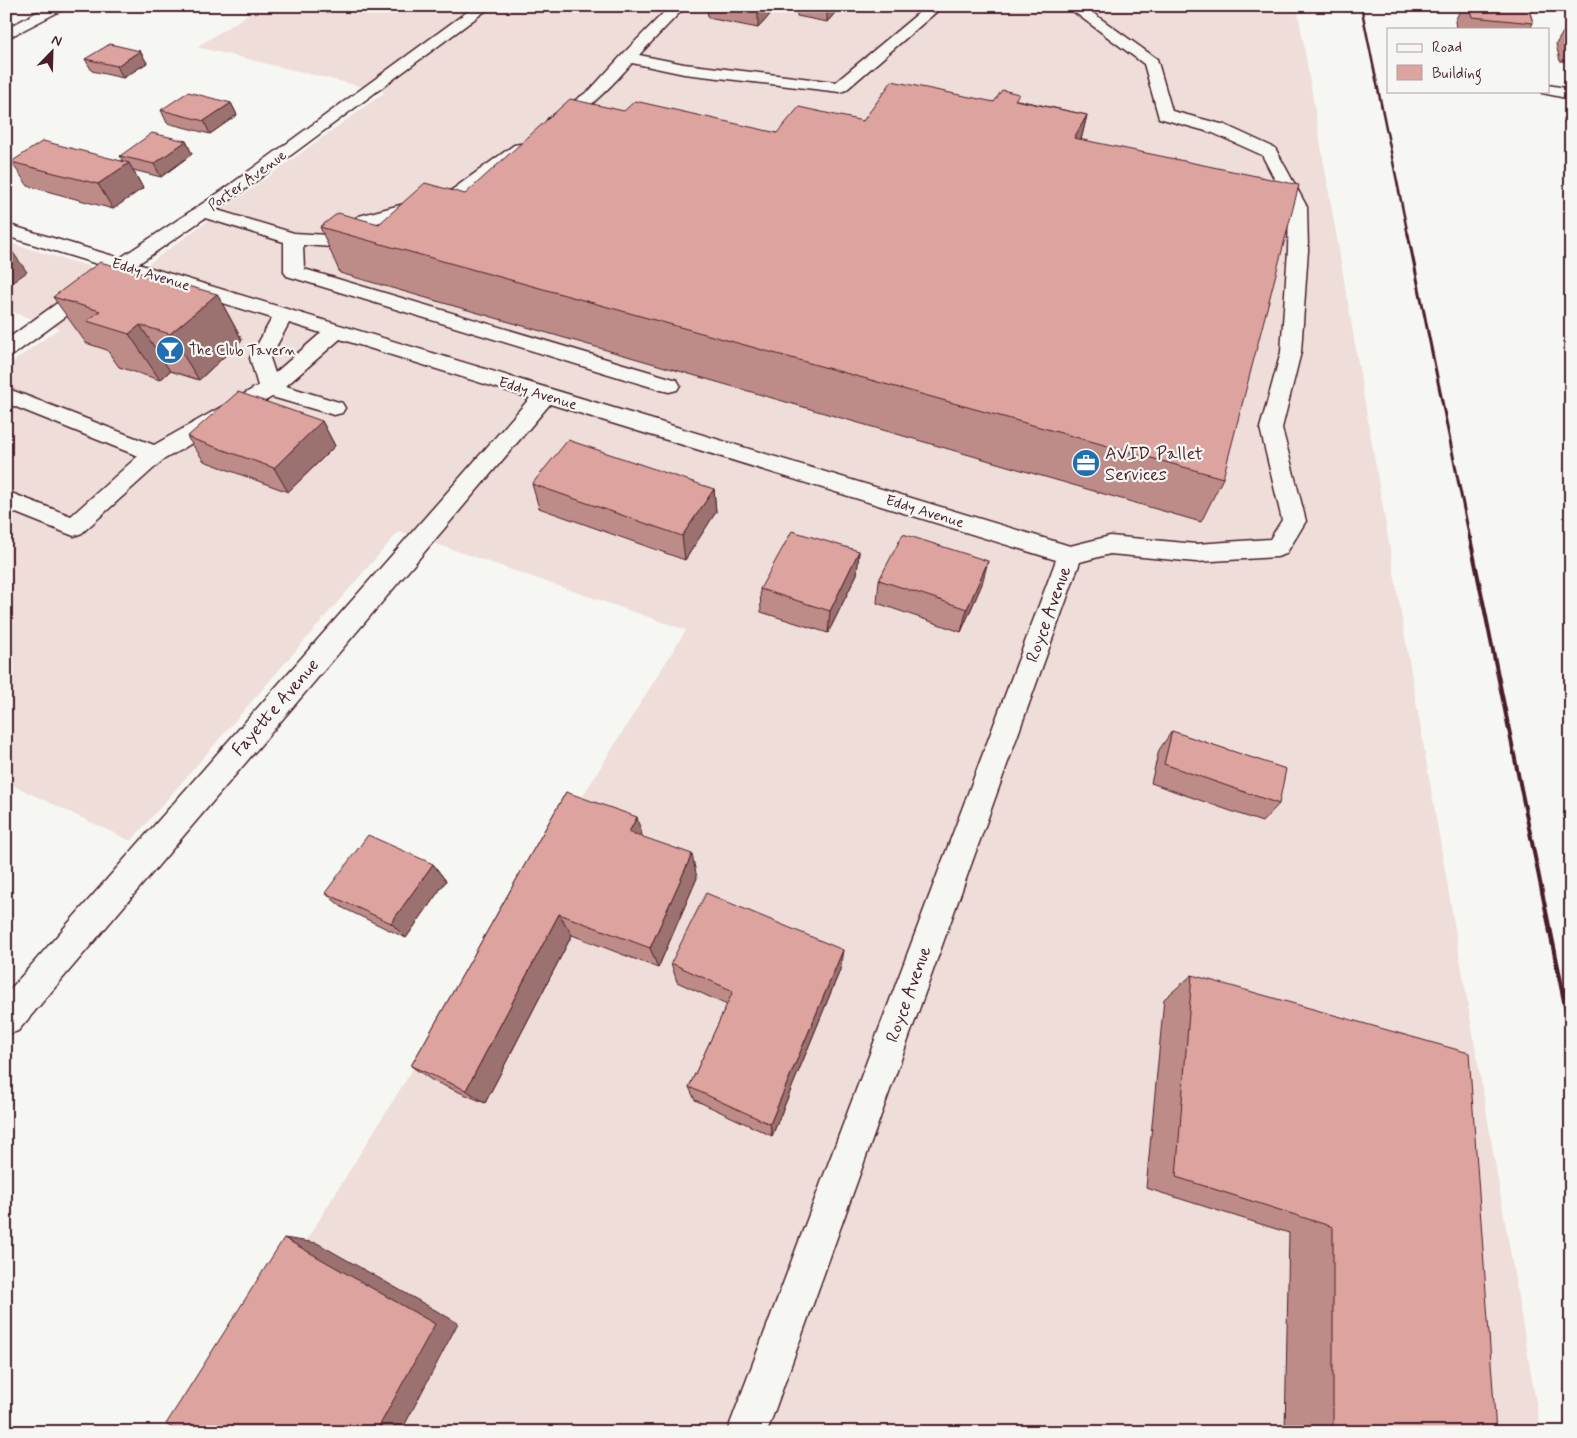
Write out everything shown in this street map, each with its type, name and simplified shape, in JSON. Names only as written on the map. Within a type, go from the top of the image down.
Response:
[{"type":"street","points":[[6,35],[59,6]]},
{"type":"street","name":"Porter Avenue","points":[[6,350],[123,265],[203,212],[485,6]]},
{"type":"street","points":[[203,212],[293,239],[332,241],[366,220],[455,196],[596,92],[679,6]]},
{"type":"street","points":[[628,57],[684,69],[840,87],[936,6]]},
{"type":"street","points":[[1070,556],[1110,545],[1196,553],[1278,548],[1294,520],[1271,428],[1291,352],[1298,250],[1298,207],[1269,152],[1219,129],[1165,114],[1151,62],[1073,6]]},
{"type":"street","points":[[1550,90],[1571,94]]},
{"type":"street","name":"Eddy Avenue","points":[[6,230],[1070,556]]},
{"type":"street","points":[[293,239],[294,272],[669,385]]},
{"type":"street","points":[[270,389],[260,358],[284,315]]},
{"type":"street","points":[[6,499],[74,528],[155,454],[270,389],[336,330]]},
{"type":"street","points":[[270,389],[334,408]]},
{"type":"street","points":[[6,395],[155,454]]},
{"type":"street","name":"Fayette Avenue","points":[[6,1019],[545,395]]},
{"type":"street","name":"Royce Avenue","points":[[747,1432],[1070,556]]},
{"type":"shaded area","points":[[261,6],[1297,6],[1541,1432],[187,1432],[686,630],[399,531],[131,841],[6,782],[6,367],[59,328],[6,310],[6,242],[129,278],[385,92],[197,47]]},
{"type":"building","points":[[811,6],[830,6],[827,9]]},
{"type":"building","points":[[1469,6],[1528,6],[1533,23],[1472,17]]},
{"type":"building","points":[[1563,32],[1571,33],[1571,49],[1568,48]]},
{"type":"building","points":[[110,44],[140,51],[117,66],[85,59]]},
{"type":"building","points":[[892,81],[994,102],[1002,90],[1019,94],[1015,100],[1087,115],[1074,138],[1299,185],[1223,478],[320,227],[338,213],[379,224],[425,183],[465,194],[570,99],[624,111],[635,101],[777,133],[799,107],[863,121]]},
{"type":"building","points":[[188,92],[231,103],[204,121],[161,110]]},
{"type":"building","points":[[152,133],[186,141],[154,164],[120,156]]},
{"type":"building","points":[[43,141],[129,163],[98,184],[11,162]]},
{"type":"building","points":[[100,262],[217,294],[170,334],[140,325],[129,334],[87,321],[100,311],[53,297]]},
{"type":"building","points":[[238,392],[322,421],[274,468],[187,437]]},
{"type":"building","points":[[568,440],[714,489],[682,536],[532,484]]},
{"type":"building","points":[[792,531],[859,551],[830,611],[760,589]]},
{"type":"building","points":[[903,534],[988,561],[967,609],[879,580]]},
{"type":"building","points":[[1172,731],[1286,769],[1279,804],[1164,764]]},
{"type":"building","points":[[566,792],[637,817],[629,832],[692,854],[650,948],[559,914],[466,1090],[411,1066]]},
{"type":"building","points":[[368,835],[433,864],[391,923],[325,893]]},
{"type":"building","points":[[706,893],[843,950],[770,1124],[689,1087],[733,991],[671,963]]},
{"type":"building","points":[[1192,975],[1469,1053],[1496,1432],[1333,1432],[1333,1227],[1176,1177]]},
{"type":"building","points":[[284,1238],[435,1324],[376,1432],[178,1432],[166,1424]]},
{"type":"railway","points":[[1361,6],[1408,235]]},
{"type":"railway","points":[[1408,234],[1470,539]]},
{"type":"railway","points":[[1470,538],[1550,931]]},
{"type":"railway","points":[[1550,930],[1571,1033]]},
{"type":"place","name":"The Club Tavern","points":[[170,350]]},
{"type":"place","name":"AVID Pallet Services","points":[[1086,463]]}]
